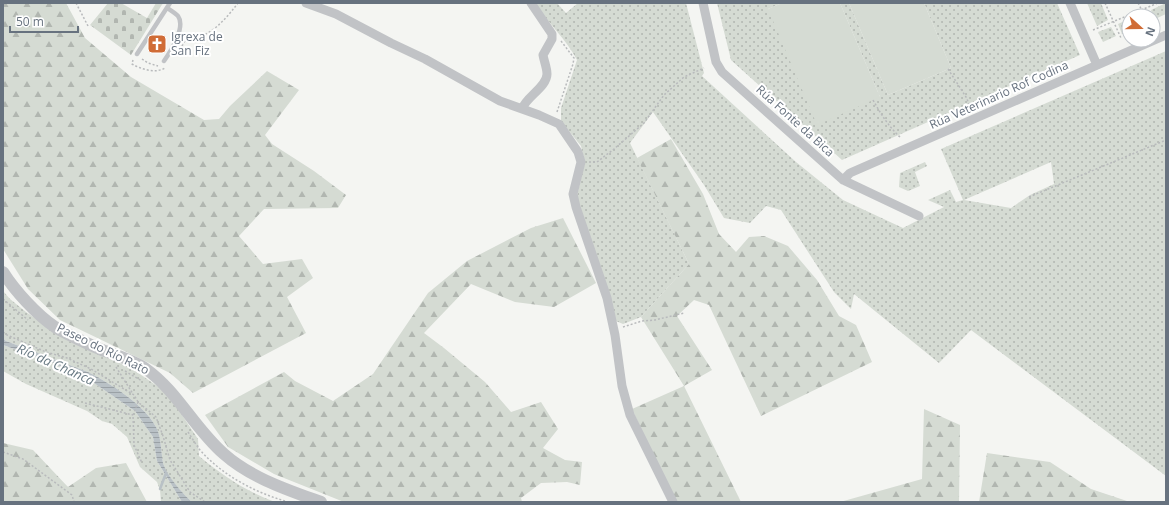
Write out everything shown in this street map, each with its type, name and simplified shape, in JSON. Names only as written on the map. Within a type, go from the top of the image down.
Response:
[{"type":"street","points":[[306,3],[336,14],[425,59],[500,102],[559,124],[578,152],[581,162],[573,194],[607,298],[614,331],[622,386],[630,415],[673,502]]},
{"type":"street","points":[[522,109],[524,104],[535,94],[544,82],[547,74],[543,55],[552,39],[552,34],[532,3]]},
{"type":"street","name":"Rúa Fonte da Bica","points":[[703,3],[716,62],[722,72],[843,180],[919,216]]},
{"type":"street","points":[[1070,3],[1097,65]]},
{"type":"street","name":"Rúa Veterinario Rof Codina","points":[[843,180],[850,172],[1166,35]]},
{"type":"street","name":"Paseo do Río Rato","points":[[3,272],[26,302],[54,326],[86,343],[145,368],[168,388],[200,429],[224,454],[246,469],[276,485],[321,502]]},
{"type":"lane","points":[[137,54],[170,3]]},
{"type":"lane","points":[[166,63],[176,40],[180,24],[178,16],[167,8]]},
{"type":"path","points":[[76,3],[88,26]]},
{"type":"path","points":[[179,50],[186,39],[193,39],[219,26],[228,17],[238,3]]},
{"type":"path","points":[[1105,3],[1121,38]]},
{"type":"path","points":[[1146,8],[1158,3]]},
{"type":"path","points":[[1093,30],[1121,19]]},
{"type":"path","points":[[552,34],[564,44],[574,58],[554,122]]},
{"type":"path","points":[[137,54],[142,59],[155,66],[160,66],[166,63],[163,69],[154,70],[142,69],[132,64],[132,61],[137,54]]},
{"type":"path","points":[[581,162],[597,162],[644,123],[664,96],[684,78],[704,68]]},
{"type":"path","points":[[948,69],[970,106]]},
{"type":"path","points":[[873,100],[885,121],[900,137]]},
{"type":"path","points":[[1029,197],[1166,140]]},
{"type":"path","points":[[3,300],[30,321]]},
{"type":"path","points":[[614,331],[642,321],[655,320],[684,313]]},
{"type":"path","points":[[3,332],[46,352],[68,358],[91,368],[134,395]]},
{"type":"path","points":[[147,384],[116,366],[138,402],[156,417],[170,460],[190,492],[205,502]]},
{"type":"path","points":[[138,402],[133,414],[134,445],[142,463]]},
{"type":"path","points":[[85,403],[133,414]]},
{"type":"path","points":[[188,432],[199,449],[208,459],[225,472],[244,485],[261,493],[289,502]]},
{"type":"path","points":[[3,452],[23,459],[72,496],[74,502]]},
{"type":"green space","points":[[3,3],[66,3],[85,38],[131,77],[204,120],[219,119],[230,106],[267,71],[299,90],[265,135],[272,144],[314,171],[346,195],[338,208],[264,209],[239,236],[263,264],[302,259],[313,278],[287,297],[306,333],[193,393],[170,373],[60,320],[28,289],[3,249]]},
{"type":"green space","points":[[108,3],[121,3],[147,18],[156,3],[163,3],[131,55],[90,25]]},
{"type":"green space","points":[[535,3],[557,3],[566,13],[578,3],[686,3],[704,73],[702,76],[796,162],[843,200],[903,228],[944,207],[928,200],[950,190],[956,202],[963,200],[941,149],[1166,51],[1166,476],[971,330],[939,363],[854,294],[851,309],[834,292],[781,210],[766,206],[750,223],[724,218],[704,185],[653,112],[630,143],[689,264],[641,317],[623,324],[616,321],[576,200],[585,162],[581,146],[561,121],[561,108],[577,60],[568,45]],"holes":[[[1051,162],[1054,184],[1030,195],[1011,208],[964,200]]]},
{"type":"green space","points":[[717,3],[782,3],[768,9],[880,97],[840,3],[849,3],[888,95],[951,68],[924,3],[1057,3],[1080,55],[842,160],[731,60]]},
{"type":"green space","points":[[782,3],[840,3],[880,97],[817,125],[768,9]]},
{"type":"green space","points":[[849,3],[924,3],[951,68],[888,95]]},
{"type":"green space","points":[[1087,3],[1101,3],[1108,20],[1097,26]]},
{"type":"green space","points":[[1166,3],[1166,14],[1161,16],[1161,8],[1155,8]]},
{"type":"green space","points":[[1121,23],[1121,32],[1118,24]]},
{"type":"green space","points":[[1111,27],[1116,36],[1103,42],[1098,32]]},
{"type":"green space","points":[[671,139],[703,194],[719,234],[736,252],[749,237],[764,236],[788,246],[817,280],[839,316],[856,325],[872,362],[761,416],[709,305],[694,300],[677,316],[712,370],[684,386],[641,317],[689,264],[637,158]]},
{"type":"green space","points":[[925,162],[927,166],[915,172],[920,186],[908,191],[899,187],[900,173]]},
{"type":"green space","points":[[563,218],[596,283],[554,307],[515,302],[471,284],[424,333],[485,382],[511,412],[541,402],[558,429],[543,448],[565,460],[582,462],[580,485],[567,482],[541,483],[521,498],[522,502],[344,502],[274,474],[228,447],[205,415],[284,372],[295,381],[333,401],[373,374],[428,293],[467,261],[531,228]]},
{"type":"green space","points":[[3,291],[26,312],[69,341],[131,368],[163,390],[176,406],[198,439],[199,456],[235,482],[275,502],[192,502],[179,489],[167,473],[163,463],[158,431],[144,410],[107,382],[88,372],[6,341],[3,338]]},
{"type":"green space","points":[[3,345],[48,361],[80,375],[135,411],[153,437],[157,461],[182,502],[161,502],[160,490],[157,482],[140,467],[127,437],[112,424],[102,421],[87,411],[26,384],[3,371]]},
{"type":"green space","points":[[684,386],[741,502],[675,502],[632,409]]},
{"type":"green space","points":[[924,409],[960,425],[959,502],[840,502],[922,479]]},
{"type":"green space","points":[[3,443],[33,450],[68,487],[96,468],[126,463],[147,502],[3,502]]},
{"type":"green space","points":[[987,453],[1050,462],[1091,489],[1130,502],[979,502]]},
{"type":"water","name":"Río da Chanca","points":[[3,338],[6,341],[88,372],[107,382],[144,410],[158,430],[165,468],[171,479],[192,502],[182,502],[157,461],[153,437],[135,411],[80,375],[48,361],[3,345]]},
{"type":"waterway","points":[[160,489],[166,473]]},
{"type":"place","name":"Igrexa de San Fiz","points":[[157,44]]}]
